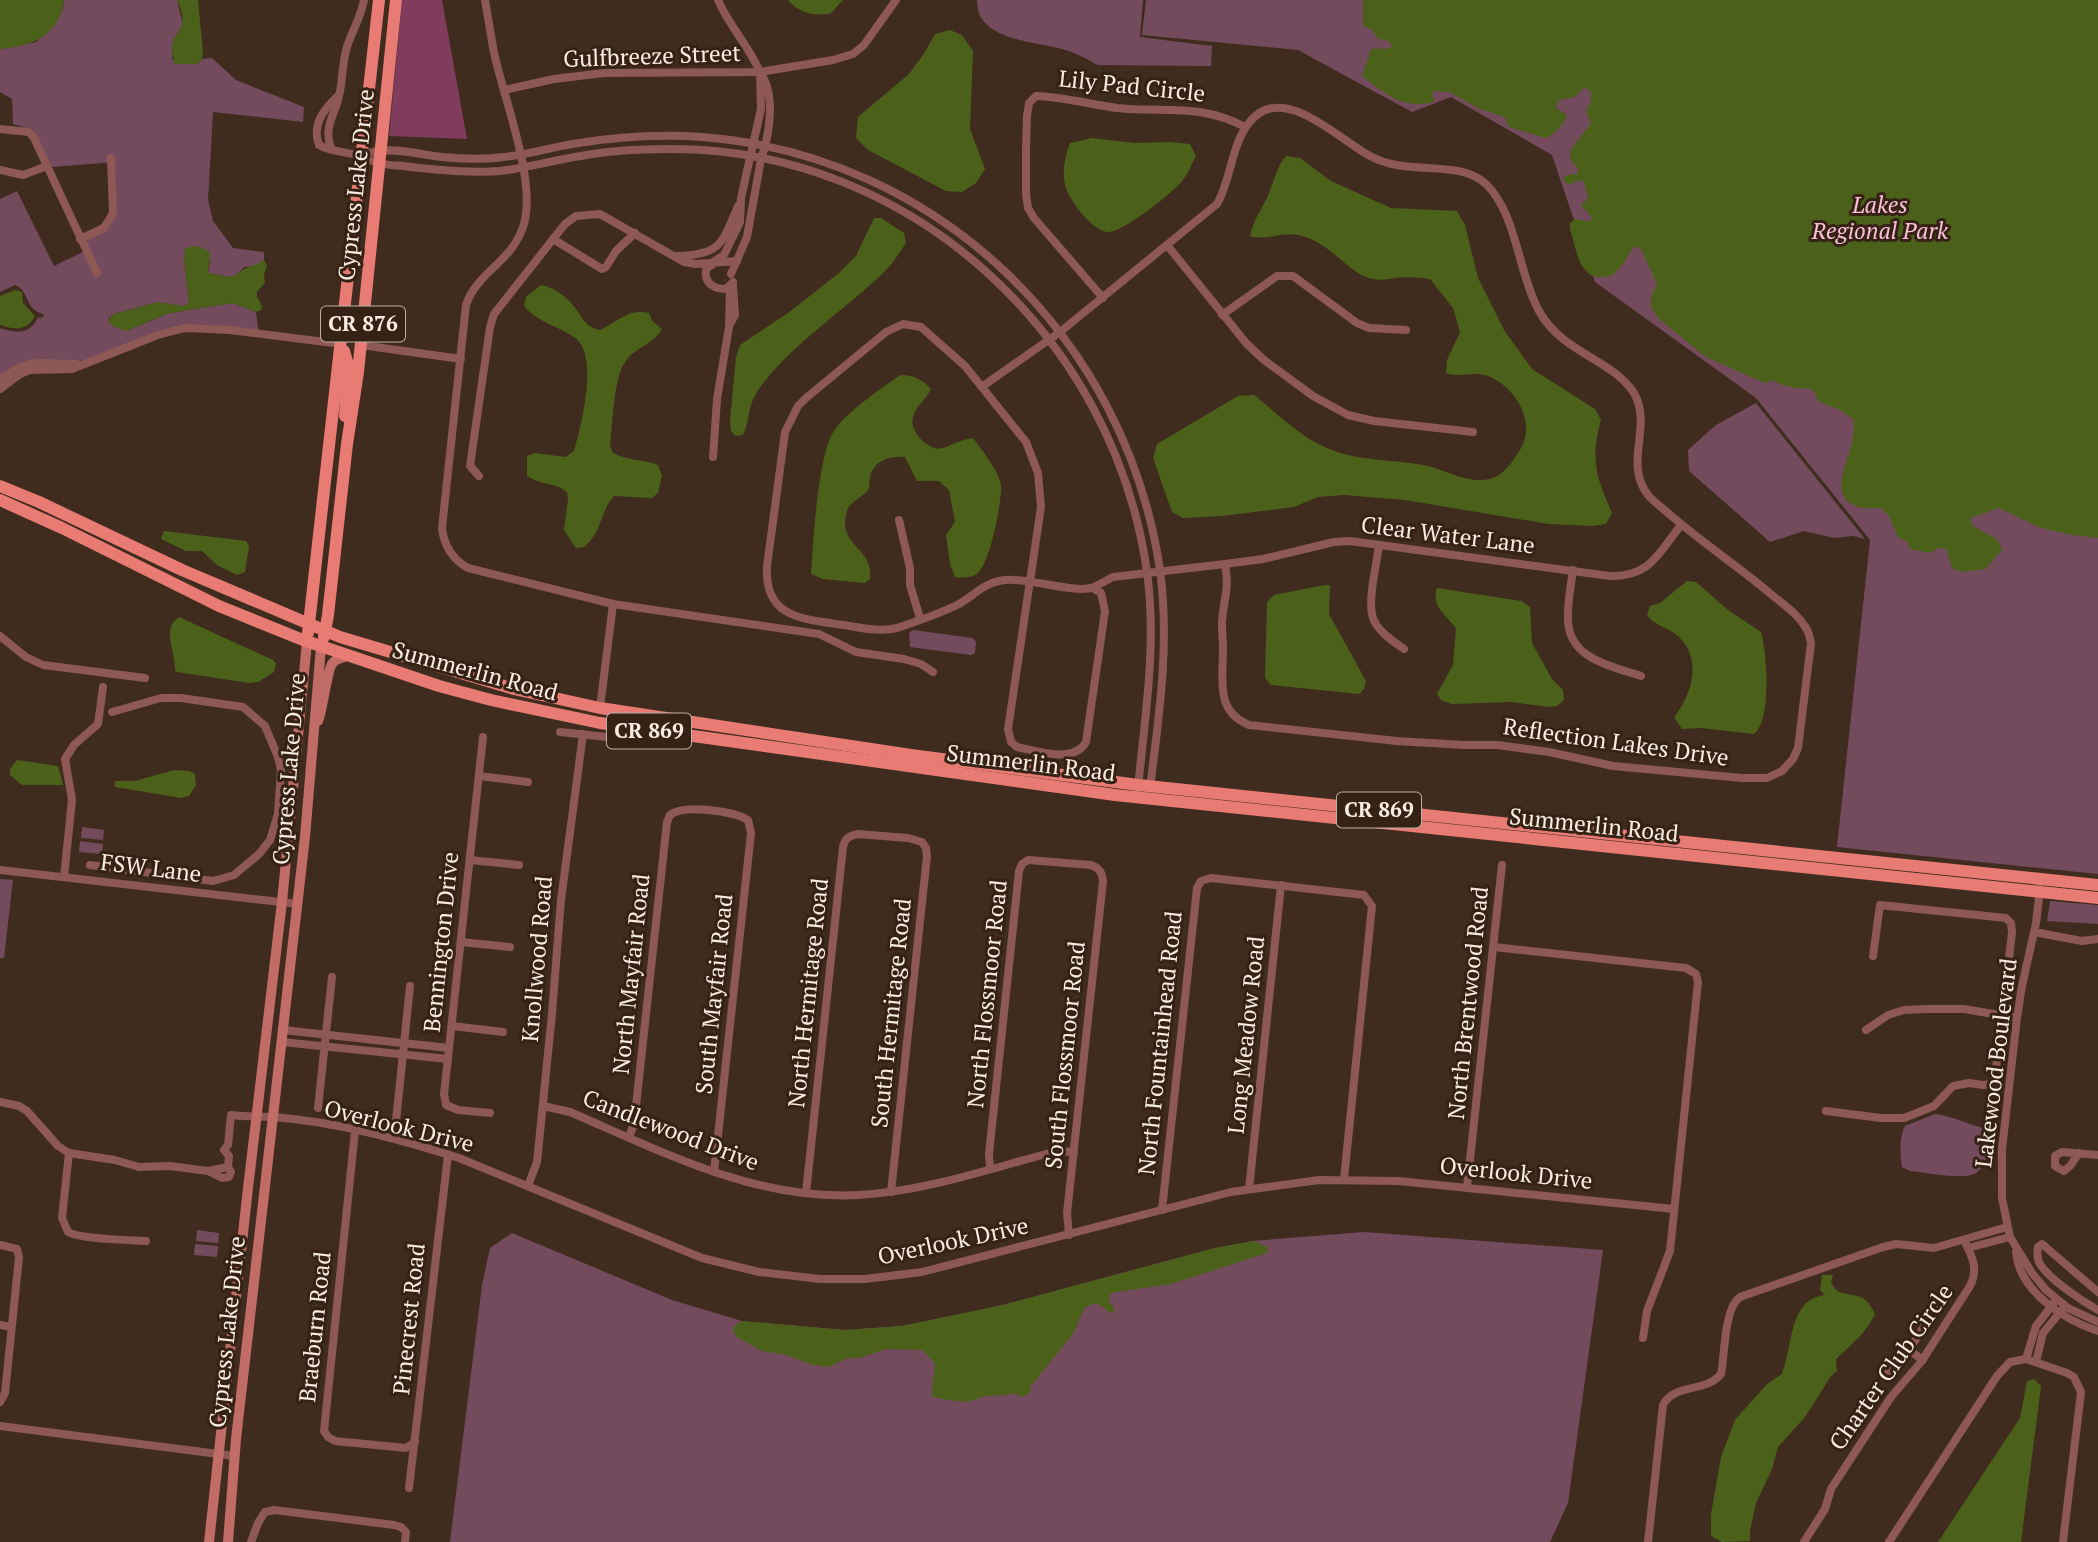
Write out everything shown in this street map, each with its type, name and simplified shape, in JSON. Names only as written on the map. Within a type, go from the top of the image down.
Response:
[{"type":"main road","name":"Cypress Lake Drive","points":[[209,1542],[282,902],[307,642],[379,0]]},
{"type":"main road","name":"Cypress Lake Drive","points":[[228,1542],[234,1456],[298,904],[321,647],[361,345],[396,0]]},
{"type":"main road","points":[[341,344],[348,365],[344,410],[349,433]]},
{"type":"main road","name":"Summerlin Road","points":[[0,486],[309,625],[396,655],[501,685],[600,708],[1143,792]]},
{"type":"main road","name":"Summerlin Road","points":[[0,500],[62,527],[219,606],[307,642],[491,700],[600,723],[1031,785],[1143,792],[2040,886],[2098,898]]},
{"type":"main road","points":[[62,527],[77,528],[117,546],[139,549]]},
{"type":"main road","points":[[313,737],[324,705],[330,666],[336,660],[347,656]]},
{"type":"main road","name":"Summerlin Road","points":[[2040,886],[2098,885]]},
{"type":"street","points":[[363,0],[360,16],[346,50],[340,95],[317,122],[319,145],[327,149],[362,156],[469,159],[520,155],[600,140],[649,136],[706,138],[754,144],[815,160],[863,178],[933,215],[995,262],[1028,294],[1060,331],[1102,395],[1125,442],[1149,512],[1160,572],[1164,652],[1143,792]]},
{"type":"street","points":[[485,0],[495,54],[520,155],[527,207],[522,230],[506,257],[479,281],[469,296],[443,510],[443,538],[446,547],[456,560],[468,568],[613,604],[819,635],[856,652],[916,662],[933,672]]},
{"type":"street","points":[[713,457],[717,399],[729,327],[735,315],[731,281],[747,237],[761,159],[766,147],[769,93],[768,82],[725,16],[718,0]]},
{"type":"street","name":"Gulfbreeze Street","points":[[505,90],[554,79],[604,73],[760,72],[834,60],[853,54],[873,34],[887,9],[896,0]]},
{"type":"street","points":[[674,256],[701,254],[712,250],[727,235],[741,198],[754,144],[761,109],[760,72]]},
{"type":"street","name":"Lily Pad Circle","points":[[1103,298],[1028,208],[1026,149],[1029,103],[1036,96],[1116,108],[1194,110],[1212,113],[1245,127]]},
{"type":"street","name":"Reflection Lakes Drive","points":[[1225,565],[1228,591],[1222,621],[1222,692],[1228,708],[1244,723],[1264,728],[1397,741],[1497,745],[1613,766],[1742,778],[1767,778],[1782,771],[1793,760],[1798,748],[1811,643],[1808,629],[1795,614],[1751,577],[1681,525],[1655,502],[1642,485],[1637,458],[1642,422],[1634,394],[1614,372],[1566,342],[1539,312],[1499,200],[1484,183],[1457,169],[1407,168],[1387,164],[1302,112],[1288,107],[1272,108],[1259,114],[1245,127]]},
{"type":"street","points":[[983,386],[1050,339],[1217,205],[1224,192],[1245,127]]},
{"type":"street","points":[[0,129],[29,132],[97,273]]},
{"type":"street","points":[[380,157],[460,172],[522,168],[585,155],[646,149],[698,150],[751,157],[805,170],[845,184],[921,222],[996,279],[1050,339],[1080,382],[1113,447],[1132,499],[1147,573],[1152,651],[1143,792]]},
{"type":"street","points":[[80,239],[104,228],[113,213],[111,159]]},
{"type":"street","points":[[0,170],[23,175],[47,166]]},
{"type":"street","points":[[731,281],[720,289],[708,282],[705,275],[710,264],[724,255],[735,233],[740,222],[741,198]]},
{"type":"street","points":[[479,476],[470,466],[494,314],[565,224],[576,216],[600,214],[684,262],[721,265],[731,281]]},
{"type":"street","points":[[553,239],[602,269],[635,233]]},
{"type":"street","points":[[1167,245],[1246,343],[1264,360],[1313,396],[1348,415],[1374,422],[1472,432]]},
{"type":"street","points":[[710,264],[737,261]]},
{"type":"street","points":[[1223,316],[1277,276],[1293,276],[1357,323],[1369,328],[1406,330]]},
{"type":"street","points":[[1029,581],[1008,736],[1017,747],[1070,755],[1082,749],[1086,742],[1105,611],[1101,593],[1093,588],[1080,588],[1029,581],[1007,579],[990,583],[958,604],[897,628],[875,629],[794,617],[770,593],[767,586],[767,566],[785,432],[799,406],[886,332],[903,324],[921,327],[965,366],[1026,442],[1038,473],[1041,507],[1029,581]]},
{"type":"street","points":[[0,389],[30,370],[72,369],[165,332],[185,328],[230,330],[341,344]]},
{"type":"street","points":[[361,345],[461,359]]},
{"type":"street","points":[[0,380],[20,365],[40,362],[82,364]]},
{"type":"street","points":[[899,520],[910,568],[909,585],[920,618]]},
{"type":"street","name":"Clear Water Lane","points":[[1093,588],[1113,577],[1225,565],[1350,541],[1609,576],[1627,576],[1641,572],[1681,525]]},
{"type":"street","points":[[1379,545],[1372,617],[1379,628],[1404,649]]},
{"type":"street","points":[[1573,570],[1567,621],[1573,641],[1595,660],[1641,676]]},
{"type":"street","points":[[600,708],[613,604]]},
{"type":"street","points":[[0,636],[26,657],[43,666],[145,678]]},
{"type":"street","points":[[65,877],[72,800],[65,759],[74,745],[98,724],[103,687]]},
{"type":"street","points":[[90,865],[213,881],[234,875],[259,854],[270,841],[277,821],[281,769],[278,757],[265,726],[243,707],[182,698],[161,698],[112,712]]},
{"type":"street","points":[[559,732],[607,737]]},
{"type":"street","name":"Knollwood Road","points":[[528,1186],[537,1162],[561,900],[583,734]]},
{"type":"street","name":"Bennington Drive","points":[[483,737],[444,1094],[446,1105],[458,1110],[490,1113]]},
{"type":"street","points":[[278,757],[297,756]]},
{"type":"street","points":[[479,776],[528,782]]},
{"type":"street","name":"North Mayfair Road","points":[[629,1137],[634,1124],[666,830],[670,815],[675,810],[682,809],[739,814],[748,820]]},
{"type":"street","name":"South Mayfair Road","points":[[714,1172],[751,833],[748,820]]},
{"type":"street","name":"North Hermitage Road","points":[[806,1193],[845,840],[850,835],[886,836],[919,841]]},
{"type":"street","name":"South Hermitage Road","points":[[891,1192],[927,856],[926,848],[919,841]]},
{"type":"street","points":[[470,860],[519,865]]},
{"type":"street","name":"North Flossmoor Road","points":[[990,1168],[989,1154],[1019,871],[1022,864],[1028,860],[1091,865],[1097,868],[1103,880]]},
{"type":"street","name":"North Brentwood Road","points":[[1467,1187],[1502,866]]},
{"type":"street","name":"FSW Lane","points":[[0,870],[298,904]]},
{"type":"street","points":[[153,887],[155,874]]},
{"type":"street","name":"North Fountainhead Road","points":[[1162,1210],[1196,888],[1201,881],[1211,878],[1281,885]]},
{"type":"street","name":"South Flossmoor Road","points":[[1069,1234],[1067,1213],[1103,880]]},
{"type":"street","points":[[1281,885],[1364,895],[1369,899],[1372,912],[1344,1179]]},
{"type":"street","name":"Long Meadow Road","points":[[1249,1189],[1281,885]]},
{"type":"street","name":"Lakewood Boulevard","points":[[2040,886],[2017,1018],[2001,1165],[2002,1198],[2007,1227],[2016,1251],[2054,1303],[2073,1321],[2098,1331]]},
{"type":"street","points":[[1826,1111],[1881,1118],[1905,1118],[1934,1106],[1952,1086],[1969,1083],[1992,1084],[2012,933],[2011,923],[2006,918],[1880,905],[1873,956]]},
{"type":"street","points":[[2034,932],[2082,941],[2098,939]]},
{"type":"street","points":[[461,942],[510,947]]},
{"type":"street","points":[[1494,947],[1686,968],[1696,974],[1698,982],[1693,1042],[1669,1255],[1647,1311],[1643,1338]]},
{"type":"street","points":[[318,1108],[332,978]]},
{"type":"street","points":[[396,1121],[410,986]]},
{"type":"street","points":[[1866,1030],[1888,1015],[1904,1010],[1964,1009],[2017,1018]]},
{"type":"street","points":[[452,1026],[503,1032]]},
{"type":"street","points":[[283,1030],[449,1048]]},
{"type":"street","points":[[282,1042],[448,1059]]},
{"type":"street","points":[[0,1101],[27,1111],[58,1146],[69,1153],[62,1218],[68,1232],[83,1237],[146,1241]]},
{"type":"street","name":"Candlewood Drive","points":[[543,1106],[570,1112],[714,1172],[757,1185],[806,1193],[844,1195],[891,1192],[1057,1151],[1074,1152]]},
{"type":"street","name":"Overlook Drive","points":[[69,1153],[115,1160],[139,1167],[170,1166],[208,1171],[228,1167],[229,1156],[224,1150],[228,1145],[231,1115],[273,1117],[355,1131],[448,1155],[702,1258],[759,1272],[797,1277],[865,1279],[922,1272],[1249,1189],[1299,1182],[1344,1179],[1399,1181],[1674,1209]]},
{"type":"street","name":"Braeburn Road","points":[[355,1131],[324,1431],[335,1441],[406,1448],[415,1442]]},
{"type":"street","points":[[2079,1153],[2098,1155]]},
{"type":"street","name":"Pinecrest Road","points":[[409,1488],[448,1155]]},
{"type":"street","name":"Charter Club Circle","points":[[1966,1244],[2007,1227]]},
{"type":"street","name":"Charter Club Circle","points":[[1648,1542],[1663,1405],[1672,1395],[1717,1380],[1721,1374],[1729,1315],[1734,1301],[1883,1247],[1896,1244],[1934,1248],[2010,1237]]},
{"type":"street","name":"Charter Club Circle","points":[[1804,1542],[1825,1509],[1831,1489],[1891,1397],[1923,1360],[1973,1280],[1975,1266],[1966,1244]]},
{"type":"street","points":[[2098,1292],[2042,1244],[2038,1247],[2040,1265],[2098,1310]]},
{"type":"street","points":[[0,1245],[17,1249],[19,1257],[5,1393],[0,1402]]},
{"type":"street","points":[[237,1282],[253,1284]]},
{"type":"street","points":[[2036,1362],[2036,1326],[2054,1303]]},
{"type":"street","points":[[1884,1377],[1909,1350],[1937,1306]]},
{"type":"street","points":[[2026,1359],[2036,1339],[2062,1309]]},
{"type":"street","name":"Lakewood Boulevard","points":[[2062,1309],[2098,1322]]},
{"type":"street","points":[[0,1325],[11,1327]]},
{"type":"street","points":[[1909,1350],[1923,1360]]},
{"type":"street","points":[[1889,1542],[1997,1376],[2010,1362],[2026,1359],[2074,1377],[2081,1392],[2063,1542]]},
{"type":"street","points":[[0,1426],[234,1456]]},
{"type":"street","points":[[251,1542],[265,1512],[274,1510],[394,1525],[406,1532],[405,1542]]},
{"type":"green space","points":[[64,0],[177,0],[183,25],[174,39],[172,60],[197,64],[202,59],[212,58],[236,80],[304,107],[303,122],[213,112],[208,200],[213,221],[233,248],[264,252],[264,261],[256,266],[244,267],[230,277],[208,273],[210,261],[184,259],[188,304],[183,306],[158,302],[114,314],[109,318],[109,322],[126,331],[167,314],[233,303],[256,312],[259,334],[185,325],[79,364],[0,379],[0,328],[22,331],[34,324],[38,318],[44,317],[33,309],[20,288],[15,285],[0,292],[0,199],[17,191],[54,266],[89,249],[84,236],[116,214],[115,162],[52,167],[33,130],[13,124],[12,99],[0,92],[0,49],[36,42],[63,8]]},
{"type":"green space","points":[[977,0],[1143,0],[1140,37],[1212,46],[1211,66],[1098,65],[1068,51],[1020,40],[995,30],[985,23],[979,13]]},
{"type":"green space","name":"Lakes Regional Park","points":[[1146,0],[2098,0],[2098,874],[1837,847],[1870,540],[1756,398],[1595,282],[1552,155],[1451,97],[1412,112],[1298,50],[1142,35]]},
{"type":"green space","points":[[1756,403],[1865,539],[1853,536],[1834,538],[1804,531],[1770,542],[1689,471],[1688,450],[1716,425]]},
{"type":"green space","points":[[913,630],[973,638],[976,642],[975,653],[971,655],[910,647],[909,633]]},
{"type":"green space","points":[[82,827],[104,830],[103,840],[81,838]]},
{"type":"green space","points":[[80,841],[103,844],[102,854],[79,852]]},
{"type":"green space","points":[[0,879],[13,880],[4,958],[0,958]]},
{"type":"green space","points":[[2050,901],[2098,905],[2098,924],[2047,921]]},
{"type":"green space","points":[[1935,1114],[1987,1129],[1992,1144],[1984,1164],[1976,1173],[1963,1176],[1944,1175],[1910,1171],[1902,1167],[1900,1151],[1905,1126]]},
{"type":"green space","points":[[197,1230],[219,1233],[218,1243],[196,1241]]},
{"type":"green space","points":[[1364,1232],[1603,1250],[1568,1503],[1550,1542],[450,1542],[482,1285],[490,1248],[512,1233],[672,1300],[742,1321],[845,1330],[902,1326],[1003,1305],[1215,1248],[1253,1241]]},
{"type":"green space","points":[[195,1244],[218,1246],[217,1257],[194,1255]]},
{"type":"shaded area","points":[[0,0],[64,0],[61,12],[50,31],[33,42],[0,49]]},
{"type":"shaded area","points":[[177,0],[198,0],[203,52],[202,59],[197,64],[174,64],[172,47],[182,20]]},
{"type":"shaded area","points":[[402,0],[442,0],[467,139],[389,136]]},
{"type":"shaded area","points":[[788,0],[843,0],[830,14],[812,14],[802,11]]},
{"type":"shaded area","name":"Lakes Regional Park","points":[[1363,0],[2098,0],[2098,538],[2041,528],[1999,508],[1970,518],[1973,526],[1998,540],[2002,550],[1985,569],[1963,572],[1953,569],[1946,549],[1937,548],[1931,553],[1910,549],[1907,541],[1898,538],[1889,516],[1881,508],[1858,507],[1844,496],[1842,479],[1852,443],[1854,420],[1840,410],[1818,401],[1811,389],[1790,387],[1772,380],[1766,383],[1706,357],[1658,318],[1651,307],[1651,297],[1657,284],[1641,249],[1635,246],[1618,270],[1610,276],[1593,276],[1582,266],[1570,223],[1575,219],[1593,219],[1581,205],[1588,198],[1584,182],[1579,180],[1568,185],[1564,176],[1578,173],[1570,159],[1571,149],[1591,123],[1586,111],[1591,101],[1591,92],[1585,87],[1575,97],[1559,100],[1556,108],[1567,115],[1559,129],[1546,138],[1509,127],[1505,117],[1480,109],[1449,92],[1434,91],[1432,96],[1435,101],[1424,104],[1396,99],[1362,76],[1371,49],[1392,47],[1389,41],[1378,39],[1372,30],[1363,26]]},
{"type":"shaded area","points":[[950,30],[962,35],[973,51],[970,129],[985,169],[976,183],[962,192],[946,191],[868,150],[856,138],[858,117],[909,74],[935,34]]},
{"type":"shaded area","points":[[1092,138],[1134,143],[1190,144],[1196,156],[1185,178],[1169,194],[1115,231],[1102,231],[1082,214],[1065,185],[1064,163],[1070,143]]},
{"type":"shaded area","points":[[1286,156],[1300,158],[1331,181],[1391,208],[1457,211],[1465,225],[1478,278],[1504,330],[1532,369],[1595,409],[1601,420],[1595,457],[1602,489],[1612,513],[1606,524],[1549,524],[1405,500],[1344,495],[1318,497],[1294,507],[1223,516],[1183,518],[1172,512],[1153,458],[1157,444],[1238,396],[1254,395],[1307,438],[1339,453],[1428,466],[1474,480],[1490,479],[1499,475],[1514,459],[1525,440],[1525,418],[1515,397],[1507,388],[1488,376],[1446,373],[1447,360],[1460,332],[1453,308],[1430,279],[1372,279],[1358,273],[1327,248],[1309,238],[1292,234],[1262,238],[1250,236]]},
{"type":"shaded area","points":[[874,218],[881,218],[904,233],[906,243],[883,273],[774,370],[753,399],[743,435],[736,436],[731,431],[730,421],[736,357],[740,345],[788,313],[839,273],[856,256]]},
{"type":"shaded area","points":[[192,246],[210,252],[208,273],[229,277],[264,260],[267,266],[265,283],[257,292],[261,310],[256,312],[233,303],[167,314],[126,331],[109,322],[114,314],[158,302],[183,306],[188,304],[184,259],[185,249]]},
{"type":"shaded area","points":[[541,285],[564,297],[586,323],[594,328],[600,330],[629,314],[642,312],[649,313],[652,321],[662,329],[654,339],[629,357],[621,370],[610,445],[612,452],[617,455],[658,465],[662,476],[658,493],[652,498],[614,496],[594,535],[584,547],[576,548],[564,530],[567,492],[527,476],[527,456],[535,453],[566,457],[574,451],[586,391],[586,358],[582,346],[574,337],[541,320],[524,306],[526,297]]},
{"type":"shaded area","points":[[15,290],[22,292],[23,303],[35,316],[20,328],[0,325],[0,296]]},
{"type":"shaded area","points":[[900,375],[917,378],[931,389],[913,417],[913,428],[919,437],[933,448],[939,449],[973,438],[997,473],[1001,485],[1000,505],[986,558],[977,574],[955,577],[950,564],[946,535],[955,522],[949,490],[939,481],[917,481],[905,457],[894,457],[883,460],[875,467],[869,488],[847,511],[847,532],[850,540],[867,560],[870,579],[865,583],[823,579],[811,574],[817,500],[828,442],[847,416]]},
{"type":"shaded area","points":[[164,531],[246,541],[249,546],[245,572],[237,575],[217,565],[202,551],[186,551],[161,539]]},
{"type":"shaded area","points":[[1687,581],[1696,582],[1728,610],[1761,632],[1765,655],[1766,701],[1760,727],[1754,734],[1701,728],[1682,729],[1674,717],[1690,688],[1690,655],[1678,636],[1653,622],[1647,615],[1650,606],[1660,603]]},
{"type":"shaded area","points":[[1330,585],[1329,614],[1366,681],[1359,694],[1271,685],[1265,678],[1267,602],[1274,595]]},
{"type":"shaded area","points":[[1437,588],[1521,601],[1530,607],[1532,643],[1552,679],[1563,690],[1564,700],[1557,706],[1550,707],[1511,702],[1452,704],[1441,700],[1437,694],[1453,665],[1456,628],[1437,605]]},
{"type":"shaded area","points":[[179,617],[273,660],[276,663],[274,672],[258,682],[249,683],[177,672],[170,634]]},
{"type":"shaded area","points":[[17,760],[58,766],[63,785],[22,785],[10,775],[10,769]]},
{"type":"shaded area","points":[[174,770],[195,774],[196,785],[189,796],[181,798],[115,787],[115,781],[135,781]]},
{"type":"shaded area","points":[[1253,1241],[1268,1247],[1267,1253],[1171,1284],[1110,1293],[1109,1301],[1115,1309],[1112,1314],[1097,1303],[1085,1307],[1072,1335],[1031,1386],[1030,1393],[1022,1397],[1015,1393],[963,1401],[932,1396],[935,1364],[923,1350],[886,1349],[860,1358],[848,1358],[828,1367],[762,1351],[737,1337],[733,1331],[734,1326],[742,1321],[845,1330],[902,1326],[1003,1305],[1215,1248]]},
{"type":"shaded area","points":[[1822,1275],[1833,1275],[1831,1283],[1837,1291],[1863,1298],[1875,1314],[1863,1333],[1836,1359],[1837,1371],[1805,1417],[1778,1447],[1772,1469],[1756,1503],[1750,1541],[1722,1542],[1711,1536],[1711,1514],[1721,1457],[1735,1420],[1767,1384],[1782,1374],[1798,1315],[1804,1305],[1813,1298],[1825,1295],[1820,1290]]},
{"type":"shaded area","points":[[2034,1379],[2041,1386],[2021,1542],[1938,1542],[2020,1418],[2027,1381]]}]
